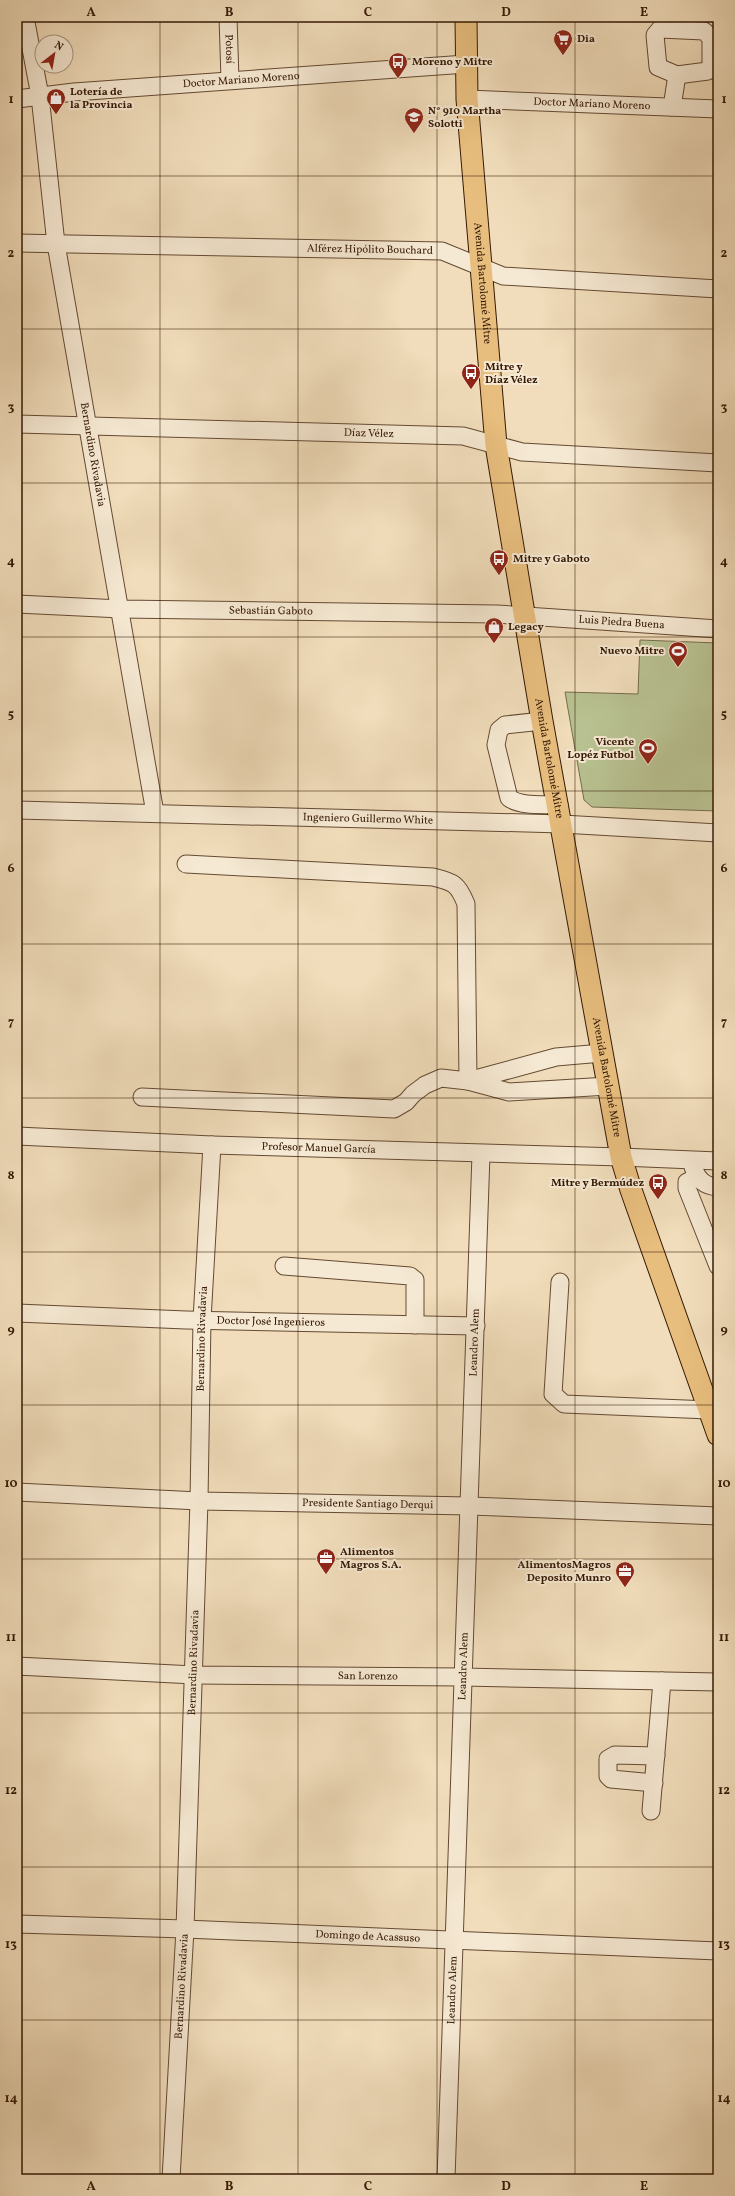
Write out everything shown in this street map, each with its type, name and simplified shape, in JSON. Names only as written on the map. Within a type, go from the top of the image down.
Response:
[{"type":"main road","name":"Avenida Bartolomé Mitre","points":[[466,17],[467,99],[496,445],[542,721],[621,1157],[631,1190],[718,1435]]},
{"type":"street","name":"Bernardino Rivadavia","points":[[25,17],[40,96],[56,244],[121,609],[155,813]]},
{"type":"street","name":"Potosí","points":[[228,17],[230,80]]},
{"type":"street","name":"Doctor Mariano Moreno","points":[[17,99],[230,80],[466,64]]},
{"type":"street","points":[[672,107],[677,75]]},
{"type":"street","name":"Doctor Mariano Moreno","points":[[467,99],[718,108]]},
{"type":"street","name":"Alférez Hipólito Bouchard","points":[[17,243],[442,251],[480,268],[503,276],[718,288]]},
{"type":"street","name":"Díaz Vélez","points":[[17,424],[463,436],[522,452],[718,464]]},
{"type":"street","name":"Sebastián Gaboto","points":[[17,604],[121,609],[497,614],[524,617]]},
{"type":"street","name":"Luis Piedra Buena","points":[[524,617],[718,629]]},
{"type":"street","points":[[542,721],[505,726],[499,730],[496,745],[509,798],[519,803],[560,815]]},
{"type":"street","name":"Ingeniero Guillermo White","points":[[17,810],[155,813],[560,815],[718,833]]},
{"type":"street","points":[[186,864],[433,877],[450,881],[460,889],[466,904],[468,1081]]},
{"type":"street","points":[[468,1081],[556,1057],[602,1053]]},
{"type":"street","points":[[142,1097],[394,1109],[406,1102],[413,1094],[425,1085],[441,1078],[468,1081],[509,1092],[608,1086]]},
{"type":"street","name":"Profesor Manuel García","points":[[17,1136],[212,1145],[718,1161]]},
{"type":"street","name":"Bernardino Rivadavia","points":[[171,2179],[185,1929],[199,1501],[202,1320],[212,1145]]},
{"type":"street","name":"Leandro Alem","points":[[446,2179],[481,1154]]},
{"type":"street","points":[[689,1160],[697,1177],[710,1187],[718,1187]]},
{"type":"street","points":[[697,1177],[687,1182],[687,1188],[718,1266]]},
{"type":"street","points":[[284,1266],[410,1276],[415,1280],[415,1325]]},
{"type":"street","points":[[560,1282],[553,1394],[564,1404],[709,1410]]},
{"type":"street","name":"Doctor José Ingenieros","points":[[17,1313],[202,1320],[476,1326]]},
{"type":"street","name":"Presidente Santiago Derqui","points":[[17,1492],[199,1501],[470,1506],[718,1516]]},
{"type":"street","name":"San Lorenzo","points":[[17,1666],[194,1675],[464,1677],[718,1682]]},
{"type":"street","points":[[651,1811],[662,1681]]},
{"type":"street","points":[[654,1783],[611,1779],[608,1776],[608,1759],[615,1754],[656,1756]]},
{"type":"street","name":"Domingo de Acassuso","points":[[17,1924],[185,1929],[718,1951]]},
{"type":"green space","points":[[640,640],[718,643],[718,811],[592,807],[584,800],[565,692],[638,694]]},
{"type":"place","name":"Dia","points":[[563,56]]},
{"type":"place","name":"Moreno y Mitre","points":[[398,79]]},
{"type":"place","name":"Lotería de la Provincia","points":[[56,115]]},
{"type":"place","name":"N° 910 Martha Solotti","points":[[414,134]]},
{"type":"place","name":"Mitre y Díaz Vélez","points":[[471,390]]},
{"type":"place","name":"Mitre y Gaboto","points":[[499,576]]},
{"type":"place","name":"Legacy","points":[[494,644]]},
{"type":"place","name":"Nuevo Mitre","points":[[678,668]]},
{"type":"place","name":"Vicente Lopéz Futbol","points":[[648,765]]},
{"type":"place","name":"Mitre y Bermúdez","points":[[658,1200]]},
{"type":"place","name":"Alimentos Magros S.A.","points":[[326,1575]]},
{"type":"place","name":"AlimentosMagros Deposito Munro","points":[[625,1588]]}]
